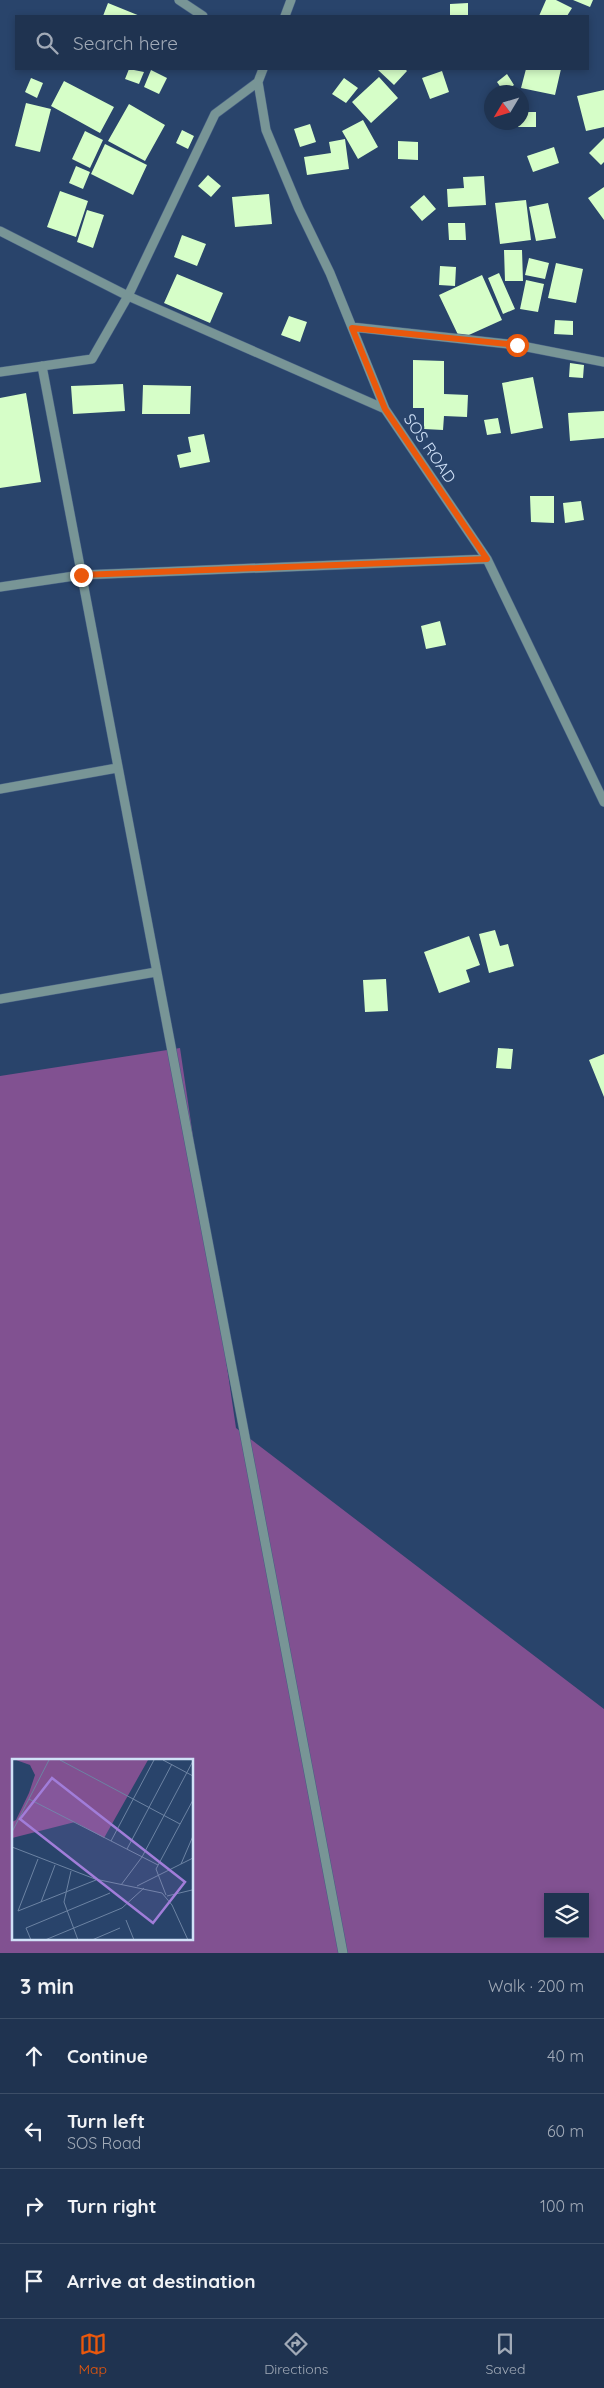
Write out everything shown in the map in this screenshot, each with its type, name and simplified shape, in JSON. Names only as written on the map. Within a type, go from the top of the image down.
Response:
[{"type":"street","points":[[179,0],[202,15]]},
{"type":"street","points":[[285,15],[291,0]]},
{"type":"street","points":[[0,372],[92,358],[128,296],[215,114],[258,82],[264,70]]},
{"type":"street","name":"SOS ROAD","points":[[258,82],[266,130],[385,409],[487,559],[604,802]]},
{"type":"street","points":[[0,231],[128,296],[385,409]]},
{"type":"street","points":[[352,328],[517,345],[604,362]]},
{"type":"street","points":[[42,366],[343,1953]]},
{"type":"street","points":[[0,587],[81,575],[487,559]]},
{"type":"street","points":[[0,789],[117,768]]},
{"type":"street","points":[[0,999],[156,972]]},
{"type":"shaded area","points":[[180,1048],[236,1428],[604,1709],[604,1953],[0,1953],[0,1076]]},
{"type":"building","points":[[546,0],[556,0],[572,8],[568,15],[539,15]]},
{"type":"building","points":[[573,0],[593,0],[590,7]]},
{"type":"building","points":[[108,3],[138,15],[103,15]]},
{"type":"building","points":[[468,3],[468,15],[450,15],[450,4]]},
{"type":"building","points":[[129,70],[144,72],[139,84],[125,79]]},
{"type":"building","points":[[151,70],[167,78],[159,94],[144,87]]},
{"type":"building","points":[[378,70],[406,70],[394,85]]},
{"type":"building","points":[[526,70],[561,70],[555,95],[529,90],[529,85],[522,85]]},
{"type":"building","points":[[442,71],[449,92],[430,99],[422,78]]},
{"type":"building","points":[[507,74],[514,85],[499,85],[497,82]]},
{"type":"building","points":[[379,77],[398,98],[371,123],[352,102]]},
{"type":"building","points":[[31,78],[43,83],[37,98],[25,92]]},
{"type":"building","points":[[344,78],[358,88],[346,103],[332,94]]},
{"type":"building","points":[[64,81],[114,107],[100,133],[51,106]]},
{"type":"building","points":[[604,90],[604,127],[586,131],[577,96]]},
{"type":"building","points":[[26,103],[51,109],[40,152],[15,146]]},
{"type":"building","points":[[129,104],[165,125],[145,161],[108,141]]},
{"type":"building","points":[[529,112],[536,112],[536,127],[529,127]]},
{"type":"building","points":[[363,120],[378,147],[358,159],[342,131]]},
{"type":"building","points":[[310,124],[316,142],[300,147],[294,129]]},
{"type":"building","points":[[182,130],[194,136],[188,149],[176,143]]},
{"type":"building","points":[[85,131],[103,140],[90,168],[72,159]]},
{"type":"building","points":[[604,138],[604,162],[601,165],[589,153]]},
{"type":"building","points":[[345,139],[349,169],[307,175],[304,157],[331,153],[329,142]]},
{"type":"building","points":[[398,141],[418,142],[418,160],[398,159]]},
{"type":"building","points":[[105,144],[147,165],[133,195],[91,174]]},
{"type":"building","points":[[554,147],[559,163],[533,172],[527,156]]},
{"type":"building","points":[[76,166],[90,172],[83,189],[69,183]]},
{"type":"building","points":[[208,175],[221,186],[211,197],[198,186]]},
{"type":"building","points":[[484,176],[486,205],[448,207],[447,189],[464,188],[463,177]]},
{"type":"building","points":[[604,187],[604,220],[588,198]]},
{"type":"building","points":[[60,191],[88,201],[76,237],[47,227]]},
{"type":"building","points":[[269,194],[272,224],[235,227],[232,197]]},
{"type":"building","points":[[424,195],[436,209],[422,221],[410,207]]},
{"type":"building","points":[[526,200],[531,240],[500,244],[495,203]]},
{"type":"building","points":[[548,203],[556,238],[536,241],[529,207]]},
{"type":"building","points":[[87,210],[104,215],[93,248],[77,242]]},
{"type":"building","points":[[448,223],[465,223],[466,240],[449,240]]},
{"type":"building","points":[[182,235],[206,244],[197,266],[174,257]]},
{"type":"building","points":[[504,250],[522,250],[523,281],[505,281]]},
{"type":"building","points":[[529,258],[549,263],[545,279],[525,275]]},
{"type":"building","points":[[556,263],[583,269],[576,303],[548,298]]},
{"type":"building","points":[[440,266],[456,267],[455,286],[439,285]]},
{"type":"building","points":[[499,273],[515,309],[503,314],[488,278]]},
{"type":"building","points":[[177,274],[223,293],[210,323],[164,303]]},
{"type":"building","points":[[482,275],[502,320],[460,339],[439,295]]},
{"type":"building","points":[[526,280],[544,284],[538,312],[520,309]]},
{"type":"building","points":[[289,316],[307,322],[300,342],[281,335]]},
{"type":"building","points":[[555,320],[573,321],[573,335],[554,334]]},
{"type":"building","points":[[413,360],[444,361],[444,394],[468,395],[467,417],[444,416],[443,430],[424,429],[424,408],[413,408]]},
{"type":"building","points":[[570,363],[584,365],[583,378],[569,377]]},
{"type":"building","points":[[533,377],[543,428],[511,434],[502,383]]},
{"type":"building","points":[[123,384],[125,411],[73,414],[71,386]]},
{"type":"building","points":[[143,385],[191,386],[190,414],[142,414]]},
{"type":"building","points":[[26,393],[41,482],[0,488],[0,398]]},
{"type":"building","points":[[604,411],[604,438],[570,441],[568,413]]},
{"type":"building","points":[[498,418],[501,433],[487,435],[484,420]]},
{"type":"building","points":[[204,434],[210,462],[180,468],[177,455],[191,452],[188,437]]},
{"type":"building","points":[[530,496],[554,496],[554,523],[531,522]]},
{"type":"building","points":[[581,501],[584,520],[565,523],[563,503]]},
{"type":"building","points":[[440,621],[446,645],[426,649],[421,626]]},
{"type":"building","points":[[495,930],[500,946],[508,944],[514,966],[489,973],[479,934]]},
{"type":"building","points":[[469,936],[480,965],[466,970],[470,982],[439,993],[424,952]]},
{"type":"building","points":[[386,979],[388,1011],[365,1012],[363,980]]},
{"type":"building","points":[[498,1048],[513,1049],[511,1069],[496,1068]]},
{"type":"building","points":[[604,1054],[604,1097],[589,1060]]},
{"type":"route","points":[[81,575],[487,559],[385,409],[352,328],[517,345]]}]
